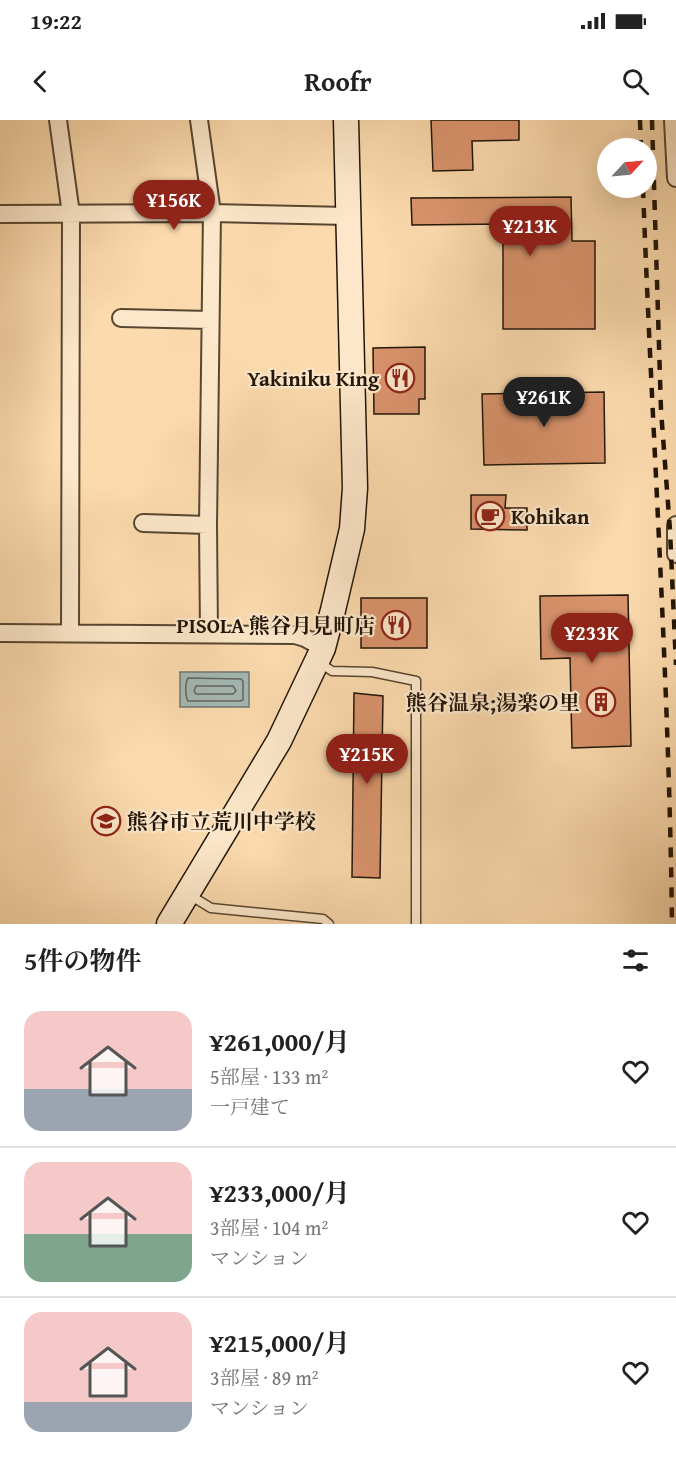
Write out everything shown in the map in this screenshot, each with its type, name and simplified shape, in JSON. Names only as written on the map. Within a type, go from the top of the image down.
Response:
[{"type":"street","points":[[58,120],[71,214],[70,633]]},
{"type":"street","points":[[198,120],[212,213],[209,634]]},
{"type":"street","points":[[169,924],[279,741],[320,654],[351,530],[355,488],[346,120]]},
{"type":"street","points":[[674,120],[676,178]]},
{"type":"street","points":[[0,214],[212,213],[348,216]]},
{"type":"street","points":[[121,318],[210,320]]},
{"type":"street","points":[[143,523],[208,525]]},
{"type":"street","points":[[676,525],[676,554]]},
{"type":"street","points":[[0,633],[295,635],[305,638],[320,654]]},
{"type":"lane","points":[[320,654],[332,671],[372,672],[416,681],[416,924]]},
{"type":"lane","points":[[187,893],[211,908],[323,919],[329,924]]},
{"type":"water","points":[[180,672],[249,672],[249,707],[180,707]]},
{"type":"building","points":[[431,120],[519,120],[519,140],[472,141],[473,170],[433,171]]},
{"type":"building","points":[[571,197],[572,241],[595,241],[595,329],[503,329],[503,224],[412,225],[411,198]]},
{"type":"building","points":[[425,347],[425,399],[419,399],[419,414],[374,414],[373,348]]},
{"type":"building","points":[[604,392],[605,463],[484,465],[482,394]]},
{"type":"building","points":[[471,495],[506,495],[505,508],[527,508],[527,530],[471,529]]},
{"type":"building","name":"熊谷温泉;湯楽の里","points":[[628,595],[631,746],[572,748],[570,658],[541,659],[540,596]]},
{"type":"building","points":[[361,598],[427,598],[427,648],[361,648]]},
{"type":"building","points":[[354,693],[383,696],[380,878],[352,877]]},
{"type":"railway","points":[[640,120],[641,138]]},
{"type":"railway","points":[[652,120],[661,410],[670,530],[676,665]]},
{"type":"railway","points":[[643,198],[664,648],[672,924]]},
{"type":"place","name":"Yakiniku King","points":[[400,378]]},
{"type":"place","name":"Kohikan","points":[[490,516]]},
{"type":"place","name":"PISOLA 熊谷月見町店","points":[[396,625]]},
{"type":"place","name":"熊谷温泉;湯楽の里","points":[[601,702]]},
{"type":"place","name":"熊谷市立荒川中学校","points":[[106,821]]}]
